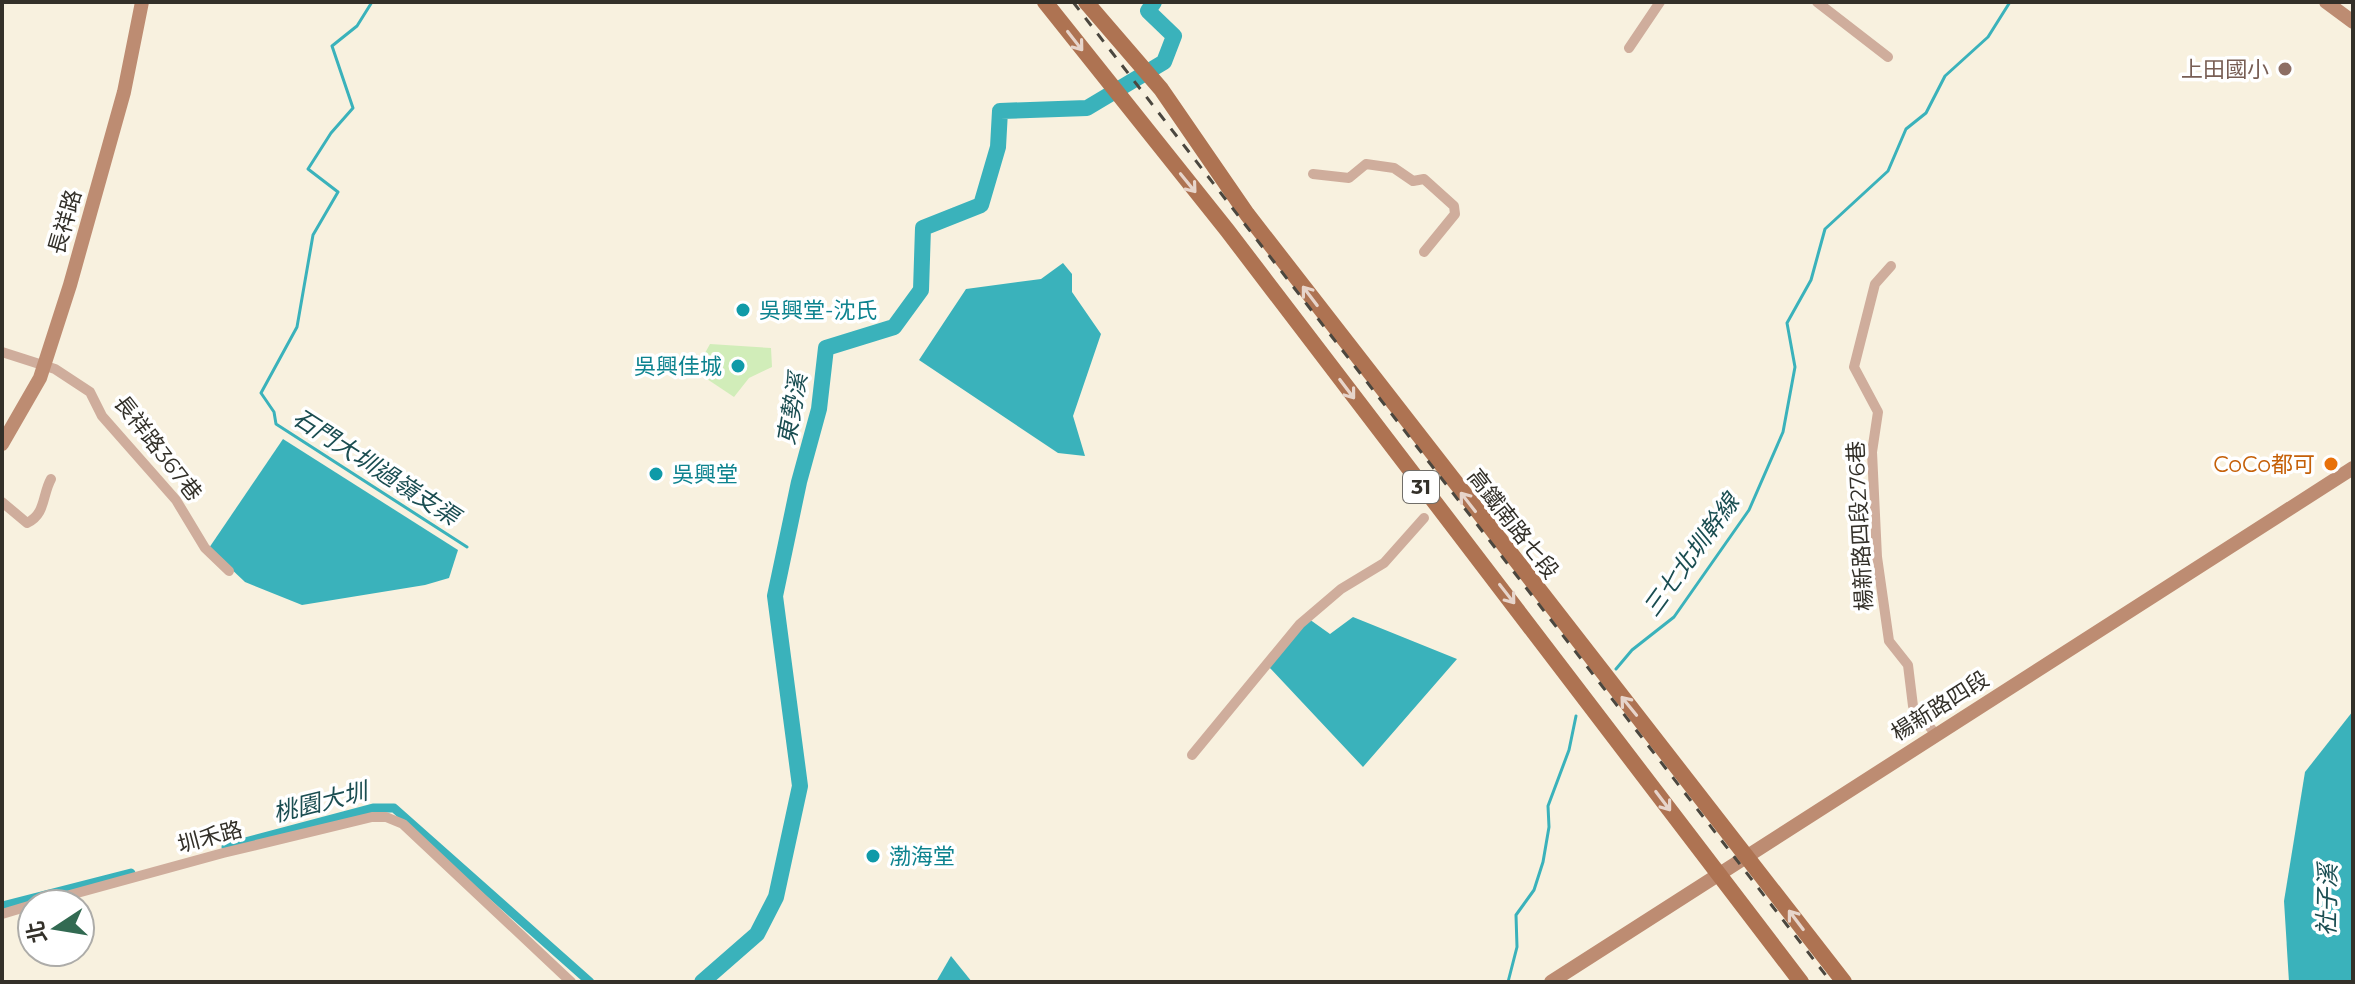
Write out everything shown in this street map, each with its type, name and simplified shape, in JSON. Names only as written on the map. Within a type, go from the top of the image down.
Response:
[{"type":"main road","name":"長祥路","points":[[2,444],[40,378],[124,92],[142,2]]},
{"type":"main road","name":"31","points":[[1045,2],[1121,101],[1156,155],[1504,590],[1801,982]]},
{"type":"main road","name":"高鐵南路七段","points":[[1086,2],[1141,63],[1510,557],[1748,855],[1844,982]]},
{"type":"main road","points":[[2326,2],[2353,22]]},
{"type":"main road","name":"楊新路四段","points":[[1551,982],[2353,468]]},
{"type":"street","points":[[1629,48],[1660,2]]},
{"type":"street","points":[[1817,2],[1888,57]]},
{"type":"street","points":[[1313,174],[1349,178],[1366,164],[1394,168],[1413,181],[1424,179],[1454,206],[1455,214],[1424,252]]},
{"type":"street","name":"楊新路四段276巷","points":[[1891,266],[1875,284],[1854,367],[1878,412],[1872,452],[1877,557],[1889,641],[1908,665],[1913,706],[1937,736]]},
{"type":"street","name":"長祥路367巷","points":[[2,352],[43,364],[90,392],[102,416],[176,500],[205,548],[229,571]]},
{"type":"street","points":[[2,502],[27,523],[43,508],[45,490],[51,479]]},
{"type":"street","points":[[1192,755],[1300,624],[1341,589],[1384,563],[1424,518]]},
{"type":"street","name":"圳禾路","points":[[96,888],[223,853],[372,817],[386,817],[403,824],[571,982]]},
{"type":"green space","points":[[710,344],[771,348],[772,367],[749,378],[734,397],[695,371]]},
{"type":"water","points":[[1063,263],[1072,274],[1072,292],[1101,334],[1073,416],[1085,456],[1058,453],[919,360],[966,289],[1041,279]]},
{"type":"water","points":[[283,439],[458,550],[449,578],[425,585],[302,605],[245,582],[209,548]]},
{"type":"water","points":[[1353,617],[1457,659],[1363,767],[1269,667],[1309,619],[1330,634]]},
{"type":"water","name":"社子溪","points":[[2353,711],[2353,982],[2289,982],[2284,901],[2305,772]]},
{"type":"water","points":[[951,956],[972,982],[936,982]]},
{"type":"waterway","name":"石門大圳過嶺支渠","points":[[372,2],[357,26],[332,46],[353,108],[331,133],[308,169],[338,192],[313,235],[297,327],[261,393],[274,412],[276,424],[467,547]]},
{"type":"waterway","name":"東勢溪","points":[[702,982],[757,934],[776,897],[800,786],[775,596],[799,482],[819,409],[826,348],[894,327],[921,290],[923,228],[981,205],[998,147],[1000,111],[1087,108],[1164,62],[1174,36],[1148,11],[1154,2]]},
{"type":"waterway","name":"三七北圳幹線","points":[[1616,669],[1632,650],[1674,617],[1749,510],[1783,432],[1795,367],[1787,323],[1811,280],[1825,229],[1888,171],[1906,129],[1926,113],[1945,76],[1988,37],[2010,2]]},
{"type":"waterway","name":"三七北圳幹線","points":[[1508,982],[1517,947],[1516,915],[1534,890],[1543,862],[1549,827],[1548,806],[1569,750],[1576,716]]},
{"type":"waterway","name":"桃園大圳","points":[[226,847],[373,808],[394,808],[590,982]]},
{"type":"waterway","name":"桃園大圳","points":[[2,906],[131,873]]},
{"type":"railway","points":[[1073,2],[1831,982]]},
{"type":"place","name":"上田國小","points":[[2285,69]]},
{"type":"place","name":"吳興堂-沈氏","points":[[743,310]]},
{"type":"place","name":"吳興佳城","points":[[738,366]]},
{"type":"place","name":"CoCo都可","points":[[2331,464]]},
{"type":"place","name":"吳興堂","points":[[656,474]]},
{"type":"place","name":"渤海堂","points":[[873,856]]}]
